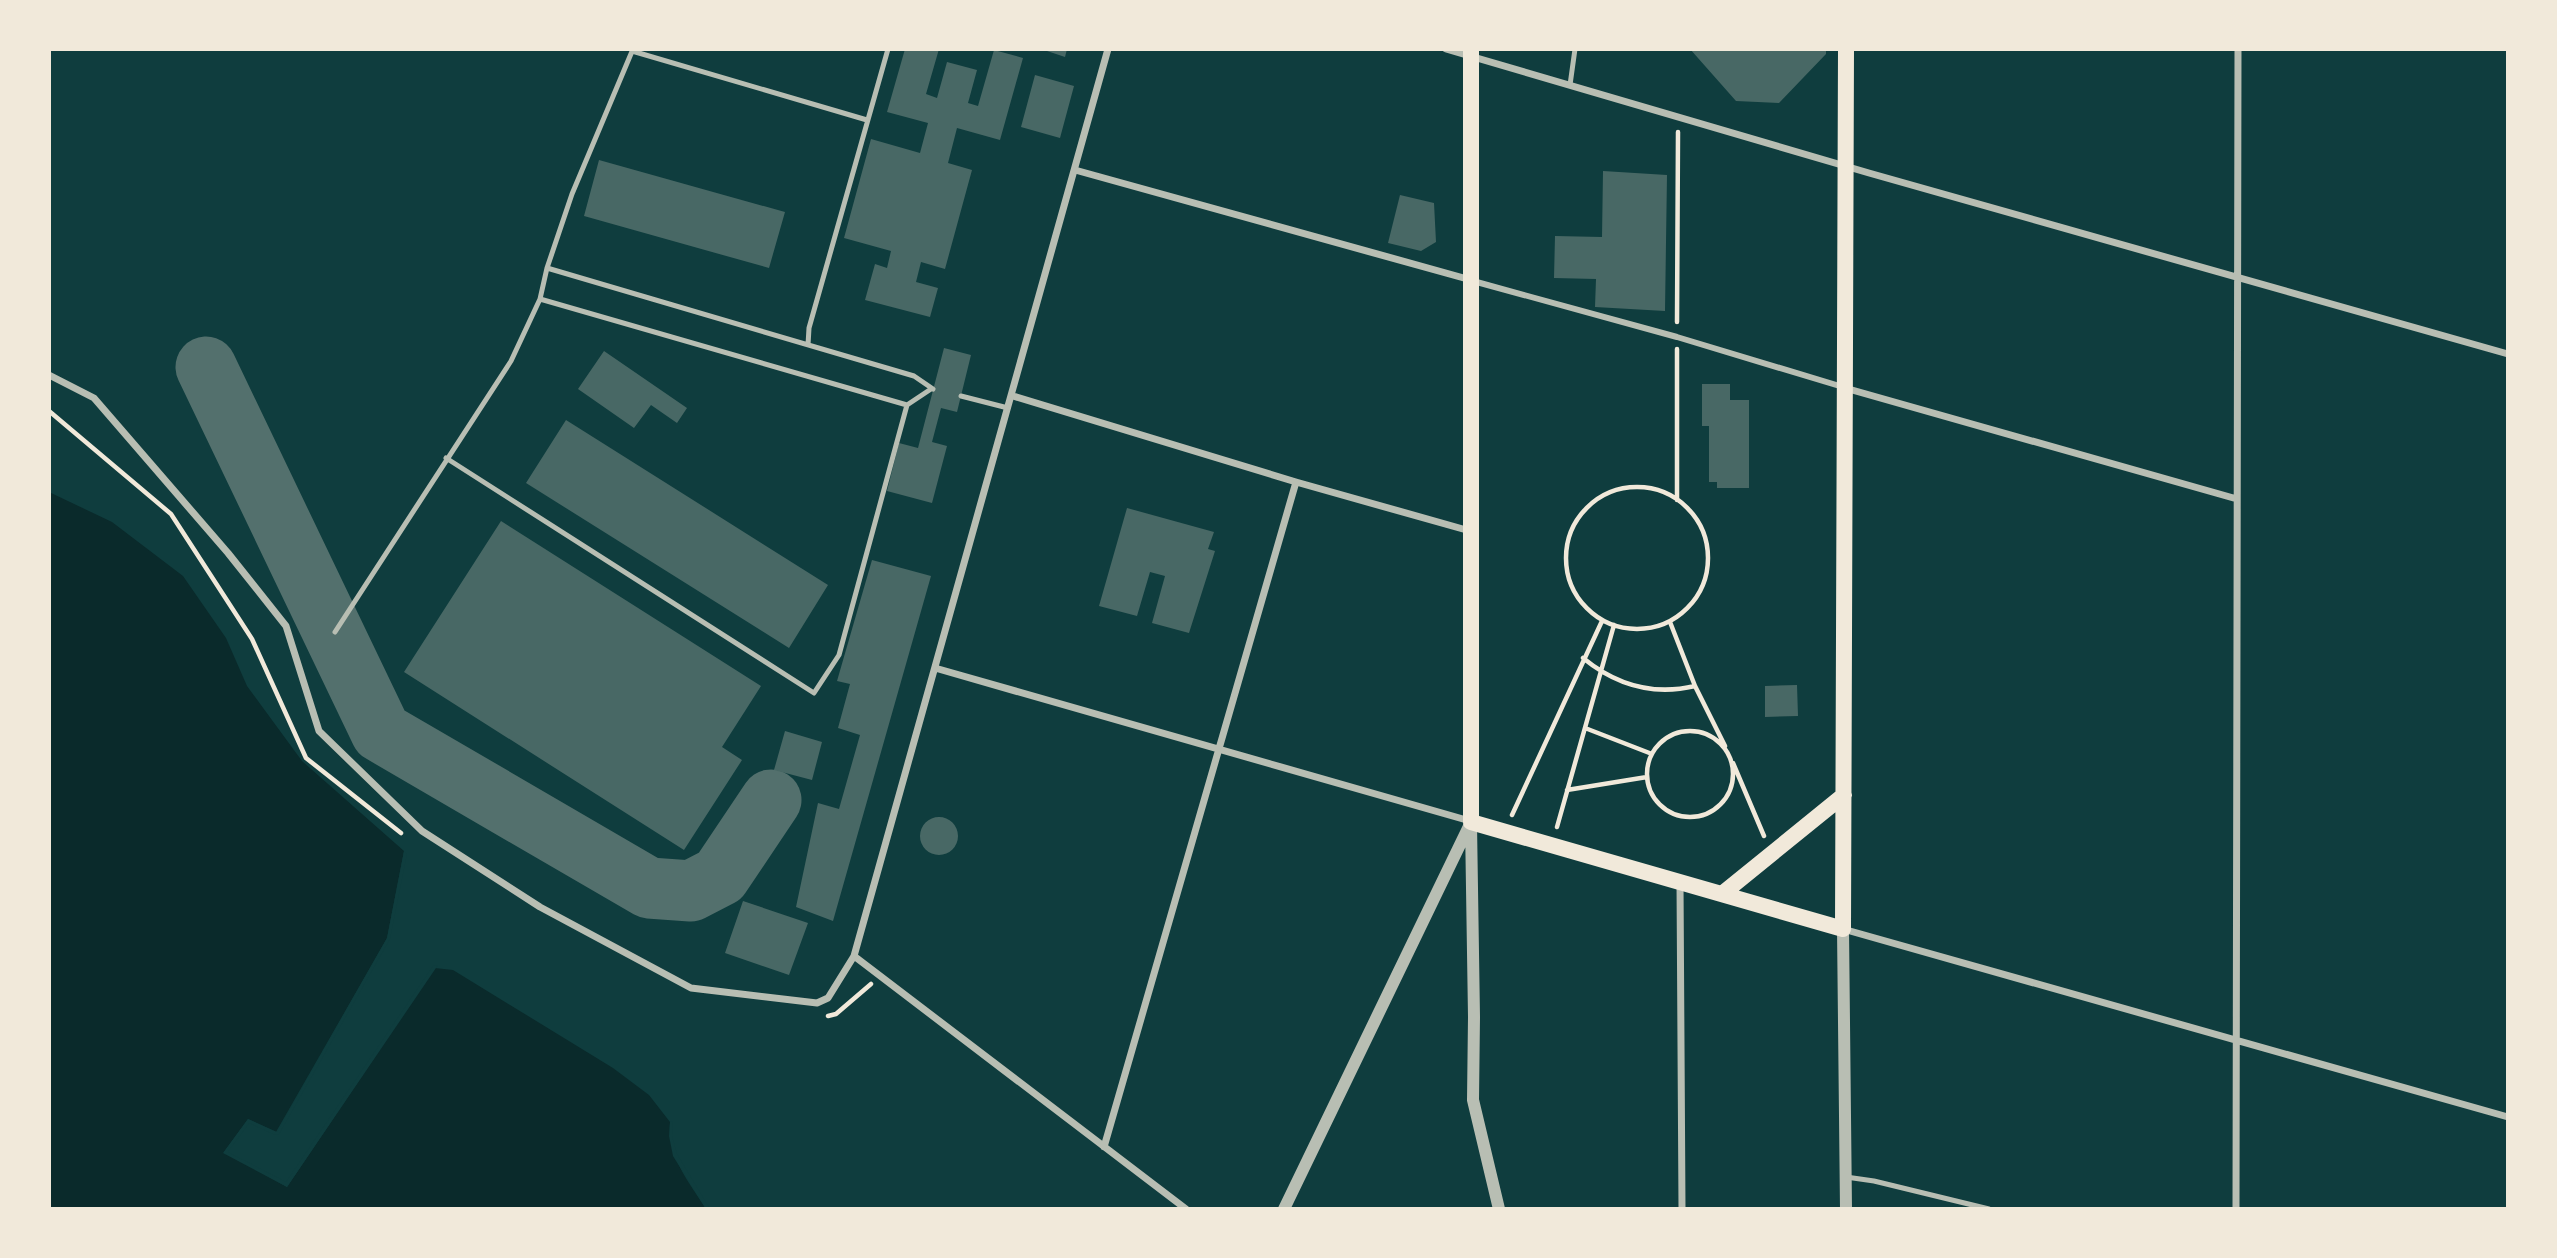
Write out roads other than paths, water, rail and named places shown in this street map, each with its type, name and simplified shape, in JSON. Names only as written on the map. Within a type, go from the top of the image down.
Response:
[{"type":"main road","points":[[1471,52],[1471,822],[1843,929],[1846,49]]},
{"type":"main road","points":[[1722,894],[1844,795]]},
{"type":"street","points":[[49,375],[94,398],[228,553],[286,626],[319,731],[422,831],[540,907],[691,988],[817,1003],[828,998],[854,956],[1108,49]]},
{"type":"street","points":[[1446,49],[1471,52],[1570,85],[1846,166],[2508,354]]},
{"type":"street","points":[[2236,1209],[2238,49]]},
{"type":"street","points":[[1075,170],[1677,337],[1845,388],[2237,499]]},
{"type":"street","points":[[1013,396],[1296,482],[1471,531]]},
{"type":"street","points":[[1104,1147],[1296,482]]},
{"type":"street","points":[[935,668],[1471,822]]},
{"type":"street","points":[[1284,1209],[1471,822]]},
{"type":"street","points":[[1471,822],[1473,1100],[1499,1209]]},
{"type":"street","points":[[1680,882],[1682,1208]]},
{"type":"street","points":[[1846,1209],[1843,929],[2508,1117]]},
{"type":"street","points":[[854,956],[1186,1209]]},
{"type":"lane","points":[[808,345],[809,328],[888,49]]},
{"type":"lane","points":[[1570,85],[1575,49]]},
{"type":"lane","points":[[335,632],[511,361],[540,299],[547,268],[572,194],[633,50],[867,120]]},
{"type":"lane","points":[[446,458],[814,693],[839,655],[907,405],[932,389],[914,376],[547,268]]},
{"type":"lane","points":[[540,299],[907,405]]},
{"type":"lane","points":[[961,396],[1008,408]]},
{"type":"lane","points":[[1846,1177],[1874,1181],[1989,1209]]},
{"type":"water","points":[[49,492],[112,522],[183,576],[226,638],[247,686],[302,761],[404,851],[387,938],[276,1132],[248,1119],[224,1152],[287,1187],[435,968],[453,970],[613,1068],[649,1095],[670,1122],[676,1157],[686,1179],[706,1209],[49,1209]]}]
